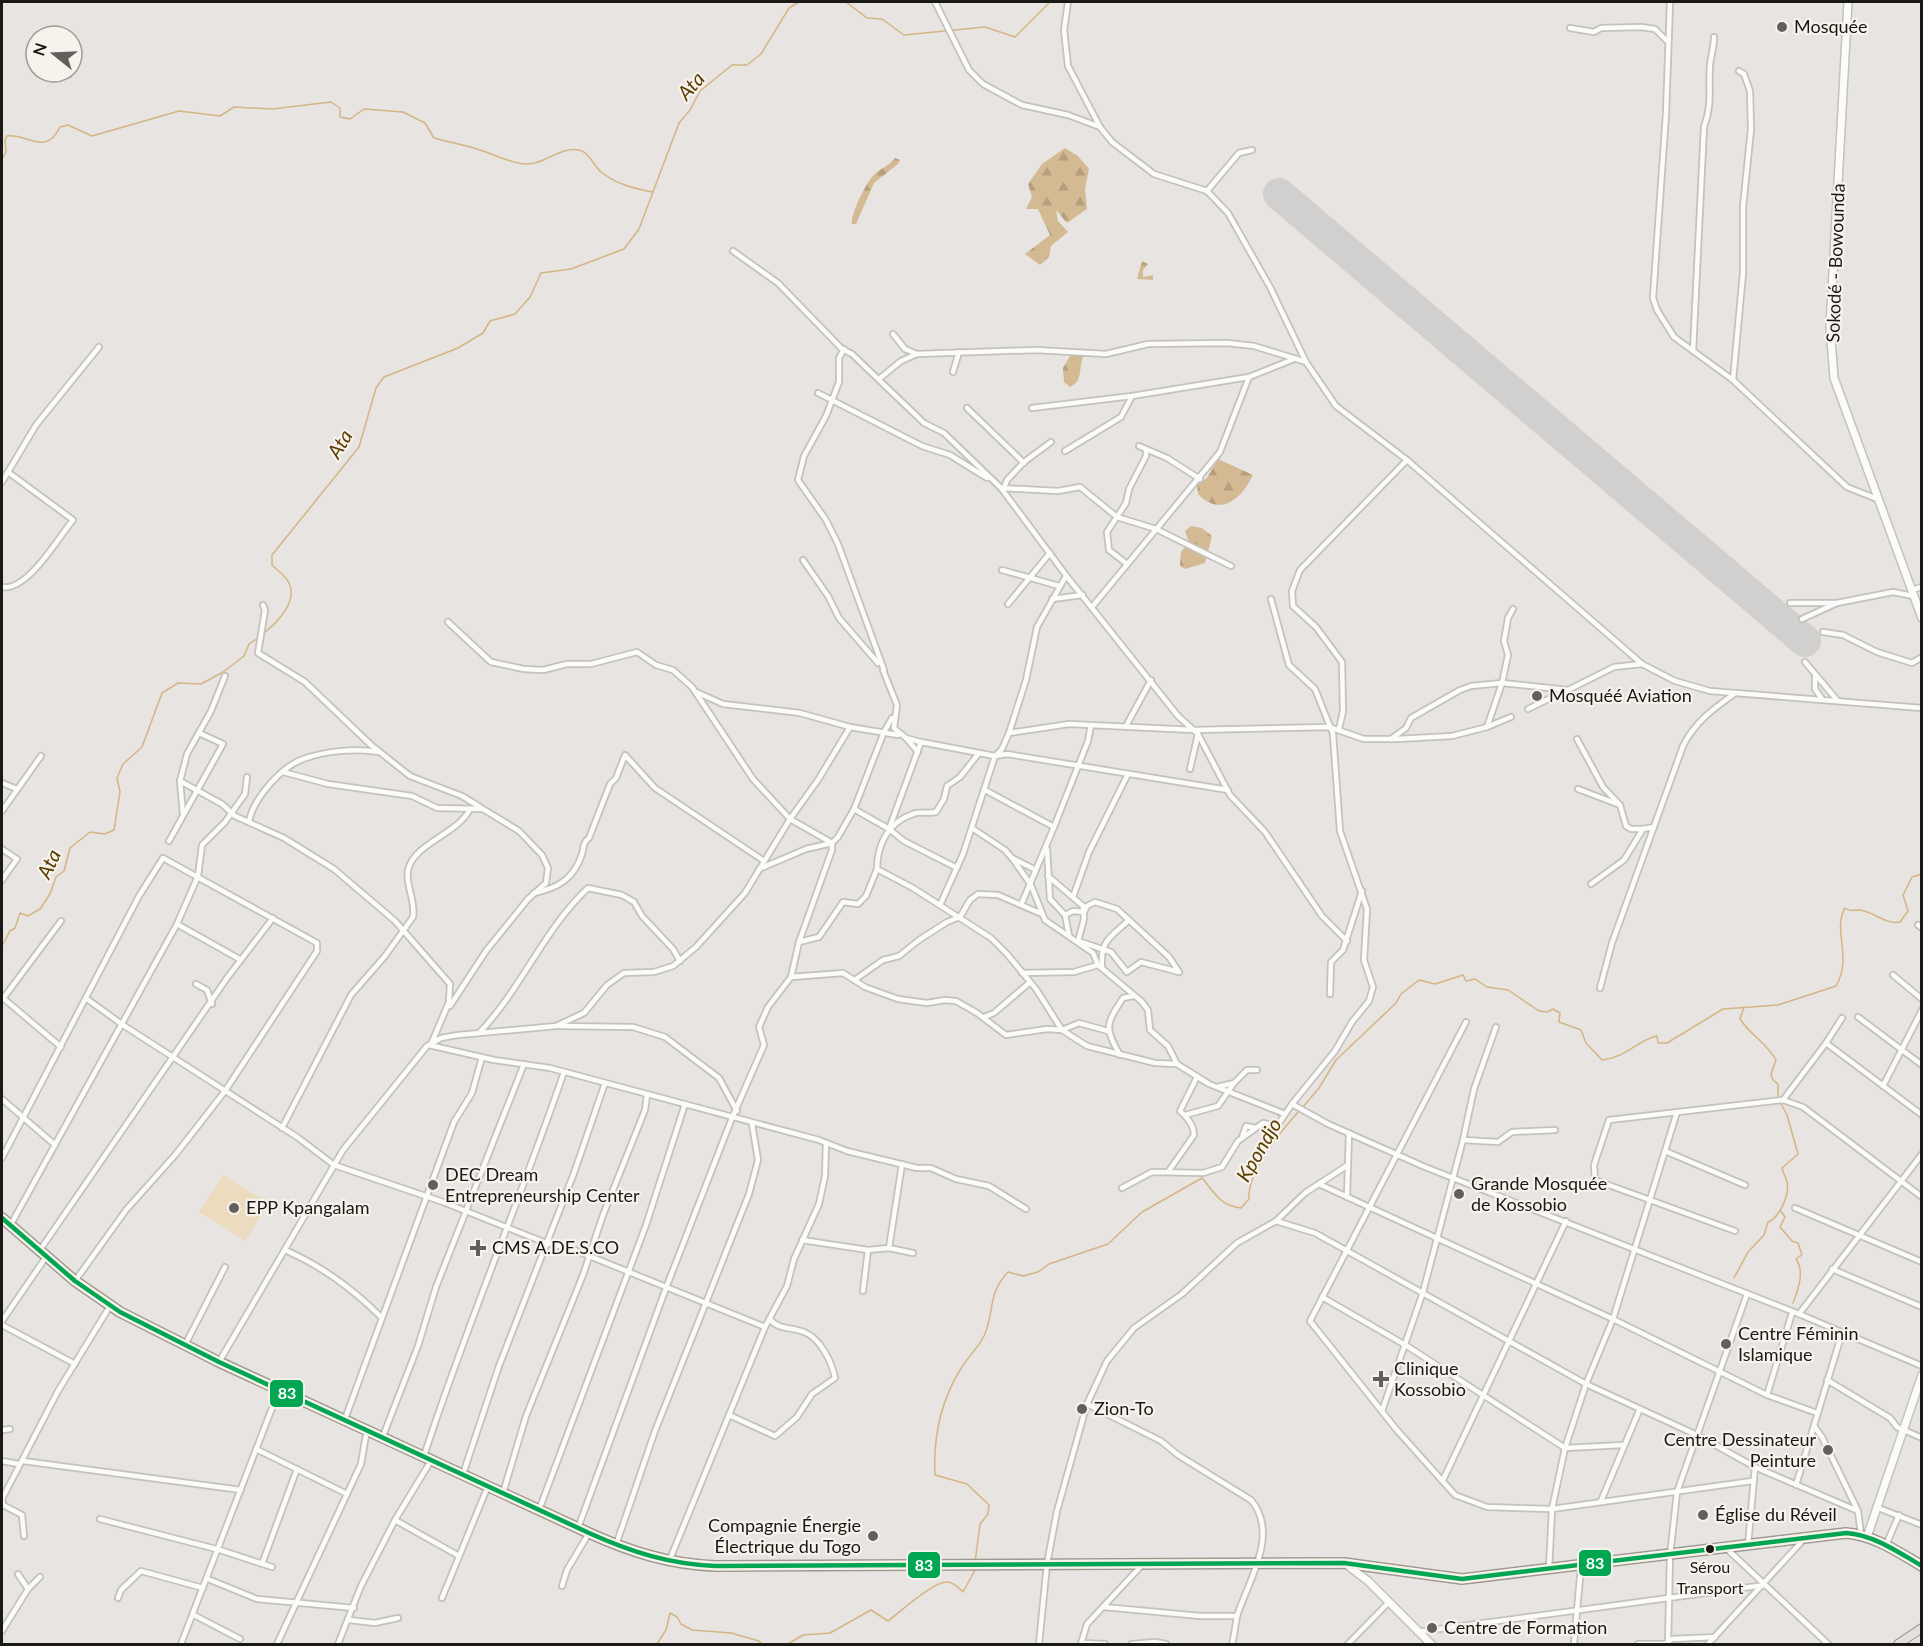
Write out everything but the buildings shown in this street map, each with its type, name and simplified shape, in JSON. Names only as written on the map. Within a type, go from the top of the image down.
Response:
[{"type":"highway","points":[[2,1218],[75,1281],[110,1306],[185,1345],[589,1533],[616,1545],[669,1562],[715,1566],[1344,1563],[1452,1580],[1549,1571],[1806,1537],[1864,1536],[1886,1545],[1922,1566]]},
{"type":"main road","name":"Sokodé - Bowounda","points":[[1848,2],[1830,327],[1834,378],[1922,618]]},
{"type":"main road","points":[[1864,1536],[1922,1375]]},
{"type":"main road","points":[[1344,1563],[1368,1581],[1431,1644]]},
{"type":"main road","points":[[1898,1644],[1922,1628]]},
{"type":"street","points":[[935,2],[969,70],[983,84],[1022,105],[1068,115],[1100,127]]},
{"type":"street","points":[[1068,2],[1064,30],[1068,66],[1100,127],[1112,142],[1154,174],[1208,191],[1228,213],[1269,287],[1306,362],[1336,406],[1407,460],[1642,664],[1675,681],[1710,691],[1922,708]]},
{"type":"street","points":[[1670,2],[1666,114],[1653,298],[1657,310],[1674,337],[1733,380],[1847,487],[1877,499]]},
{"type":"street","points":[[1570,28],[1594,32],[1614,27],[1648,28],[1661,33],[1667,41]]},
{"type":"street","points":[[1693,351],[1704,127],[1710,103],[1710,65],[1714,55],[1714,37]]},
{"type":"street","points":[[1733,380],[1743,273],[1743,207],[1751,129],[1750,92],[1744,74],[1739,71]]},
{"type":"street","points":[[1208,191],[1239,153],[1252,150]]},
{"type":"street","points":[[733,251],[778,283],[844,350],[879,379],[924,423],[944,433],[1002,488],[1066,576],[1178,716],[1196,732],[1228,790],[1265,832],[1322,916],[1347,941]]},
{"type":"street","points":[[893,334],[905,349],[917,354]]},
{"type":"street","points":[[879,379],[901,361],[917,354],[1036,350],[1106,354],[1148,344],[1227,343],[1254,346],[1306,362]]},
{"type":"street","points":[[2,482],[36,425],[99,347]]},
{"type":"street","points":[[844,350],[839,363],[841,377],[820,428],[804,456],[798,480],[826,520],[838,544],[896,701],[897,711],[893,726],[918,752]]},
{"type":"street","points":[[953,372],[959,352]]},
{"type":"street","points":[[1032,408],[1131,396],[1249,377],[1294,359]]},
{"type":"street","points":[[1092,607],[1220,452],[1249,377]]},
{"type":"street","points":[[818,393],[922,446],[968,464],[1002,488],[1058,492],[1080,487],[1117,517],[1156,529],[1231,566]]},
{"type":"street","points":[[1065,451],[1121,417],[1131,396]]},
{"type":"street","points":[[967,408],[1024,463]]},
{"type":"street","points":[[1002,488],[1024,463],[1051,442]]},
{"type":"street","points":[[1139,446],[1167,458],[1200,479]]},
{"type":"street","points":[[1126,564],[1108,550],[1107,532],[1126,503],[1129,489],[1146,456],[1146,450]]},
{"type":"street","points":[[1339,729],[1343,711],[1342,662],[1316,627],[1293,606],[1293,582],[1300,570],[1407,460]]},
{"type":"street","points":[[2,587],[9,589],[25,581],[73,520],[8,472]]},
{"type":"street","points":[[1008,604],[1050,553]]},
{"type":"street","points":[[803,560],[841,621],[884,670]]},
{"type":"street","points":[[1002,570],[1059,586]]},
{"type":"street","points":[[940,904],[972,828],[995,756],[1009,734],[1026,680],[1037,627],[1066,576]]},
{"type":"street","points":[[1790,603],[1837,603],[1893,592],[1912,593],[1922,587]]},
{"type":"street","points":[[1052,599],[1083,596]]},
{"type":"street","points":[[1122,1188],[1152,1172],[1203,1173],[1222,1167],[1242,1137],[1263,1123],[1277,1126],[1335,1051],[1352,1022],[1369,1001],[1373,987],[1364,960],[1367,909],[1340,831],[1336,745],[1315,689],[1289,665],[1284,654],[1271,599]]},
{"type":"street","points":[[1802,619],[1837,603]]},
{"type":"street","points":[[262,605],[266,610],[258,653],[305,682],[380,752],[418,781],[462,796],[519,831],[542,855],[548,868],[547,879],[476,964],[443,1016]]},
{"type":"street","points":[[1487,727],[1502,683],[1508,655],[1504,641],[1508,618],[1514,609]]},
{"type":"street","points":[[448,622],[491,662],[543,670],[567,664],[597,663],[637,652],[656,665],[673,670],[696,692],[753,779],[790,819],[832,843]]},
{"type":"street","points":[[1823,632],[1843,635],[1899,660],[1912,663],[1922,657]]},
{"type":"street","points":[[1805,662],[1815,677],[1837,700]]},
{"type":"street","points":[[1528,709],[1614,667],[1642,664]]},
{"type":"street","points":[[183,815],[180,781],[187,754],[225,676]]},
{"type":"street","points":[[1815,677],[1815,689],[1822,699]]},
{"type":"street","points":[[1126,726],[1151,680]]},
{"type":"street","points":[[1391,739],[1406,728],[1411,718],[1470,686],[1502,683],[1568,690]]},
{"type":"street","points":[[696,692],[723,704],[800,713],[850,727],[995,756],[1007,754],[1228,790]]},
{"type":"street","points":[[1600,988],[1612,944],[1690,732],[1703,718],[1734,694]]},
{"type":"street","points":[[759,869],[806,849],[832,843],[838,837],[854,809],[884,732],[897,711]]},
{"type":"street","points":[[1009,734],[1058,725],[1126,726],[1196,732],[1329,727],[1364,739],[1391,739],[1452,735],[1487,727],[1511,717]]},
{"type":"street","points":[[1021,906],[1047,847],[1091,725]]},
{"type":"street","points":[[556,1026],[584,1013],[607,985],[624,973],[654,972],[680,961],[729,912],[818,780],[850,727]]},
{"type":"street","points":[[1190,769],[1196,732]]},
{"type":"street","points":[[169,841],[223,744],[199,733]]},
{"type":"street","points":[[1577,739],[1604,787],[1620,806],[1626,826],[1630,829],[1654,827]]},
{"type":"street","points":[[799,942],[819,937],[843,902],[858,904],[866,897],[877,869],[880,848],[921,742]]},
{"type":"street","points":[[249,820],[258,796],[283,772],[305,758],[340,752],[380,752]]},
{"type":"street","points":[[889,829],[897,821],[914,813],[936,812],[947,786],[960,777],[979,753]]},
{"type":"street","points":[[534,893],[558,887],[575,870],[584,841],[589,838],[610,784],[616,778],[625,755],[655,788],[764,861]]},
{"type":"street","points":[[2,811],[40,756]]},
{"type":"street","points":[[283,772],[328,784],[412,796],[437,808],[483,809]]},
{"type":"street","points":[[1073,897],[1089,852],[1128,774]]},
{"type":"street","points":[[10,1226],[177,924],[198,876],[202,845],[232,813],[245,794],[247,777]]},
{"type":"street","points":[[180,781],[232,813],[249,820],[333,869],[360,890],[403,931],[449,981],[450,998],[432,1042]]},
{"type":"street","points":[[2,783],[17,789]]},
{"type":"street","points":[[1578,789],[1620,806]]},
{"type":"street","points":[[985,790],[1054,826]]},
{"type":"street","points":[[282,1128],[351,995],[403,931],[414,913],[408,876],[409,867],[420,852],[456,826],[470,809]]},
{"type":"street","points":[[854,809],[889,829],[904,841],[957,868]]},
{"type":"street","points":[[972,828],[1005,850],[1012,858],[1031,885],[1046,920],[1093,953],[1100,967],[1148,1010],[1150,1030],[1168,1046],[1177,1064]]},
{"type":"street","points":[[1592,884],[1624,860],[1643,829]]},
{"type":"street","points":[[578,1528],[666,1288],[732,1118],[764,1046],[759,1028],[768,1007],[791,977],[799,942],[832,850],[832,843]]},
{"type":"street","points":[[1047,847],[1050,899],[1065,915],[1069,935]]},
{"type":"street","points":[[2,849],[16,859],[2,880]]},
{"type":"street","points":[[2,1158],[139,896],[163,858],[315,941],[317,949],[225,1091],[176,1154],[126,1210],[75,1281]]},
{"type":"street","points":[[1012,858],[1036,870]]},
{"type":"street","points":[[877,869],[940,904],[999,946],[1029,983],[1062,1030],[1087,1046],[1120,1055],[1177,1064],[1217,1087],[1285,1114]]},
{"type":"street","points":[[1048,876],[1080,902],[1084,912]]},
{"type":"street","points":[[480,1032],[498,1014],[550,936],[588,888],[622,896],[634,902],[642,916],[680,961]]},
{"type":"street","points":[[1330,994],[1331,962],[1343,951],[1362,891]]},
{"type":"street","points":[[856,979],[883,960],[899,956],[918,940],[947,922],[960,917],[970,900],[978,894],[991,894],[1042,914]]},
{"type":"street","points":[[1095,902],[1117,909],[1169,957],[1179,972],[1141,962],[1127,972],[1112,952],[1078,941],[1084,912],[1087,906],[1095,902]]},
{"type":"street","points":[[1065,915],[1073,911],[1084,912]]},
{"type":"street","points":[[75,1364],[2,1323],[43,1254],[241,960],[273,918]]},
{"type":"street","points":[[1100,967],[1101,949],[1111,935],[1129,920]]},
{"type":"street","points":[[61,921],[2,999],[61,1047]]},
{"type":"street","points":[[177,924],[241,960]]},
{"type":"street","points":[[1022,974],[1074,972],[1100,967]]},
{"type":"street","points":[[791,977],[843,973],[856,979],[865,987],[904,1000],[931,1004],[945,1000],[956,1001],[984,1017],[1006,1035],[1047,1029],[1062,1030],[1079,1023],[1108,1031]]},
{"type":"street","points":[[1893,975],[1922,999]]},
{"type":"street","points":[[984,1017],[994,1013],[1029,983]]},
{"type":"street","points":[[196,984],[207,990],[212,1004]]},
{"type":"street","points":[[1120,1055],[1108,1031],[1108,1021],[1123,998],[1133,996]]},
{"type":"street","points":[[87,999],[334,1165],[426,1196],[546,1243],[572,1249],[765,1328]]},
{"type":"street","points":[[1883,1086],[1922,1010]]},
{"type":"street","points":[[1858,1017],[1922,1065]]},
{"type":"street","points":[[1782,1100],[1826,1043],[1842,1018]]},
{"type":"street","points":[[1466,1022],[1399,1153],[1345,1250],[1310,1321],[1382,1411],[1455,1495],[1487,1507],[1552,1509],[1752,1481]]},
{"type":"street","points":[[219,1362],[334,1165],[372,1112],[391,1093],[432,1042],[480,1032],[556,1026],[633,1027],[656,1033],[719,1077],[737,1111]]},
{"type":"street","points":[[1382,1411],[1407,1346],[1438,1239],[1474,1089],[1496,1027]]},
{"type":"street","points":[[1826,1043],[1922,1115]]},
{"type":"street","points":[[427,1046],[433,1045],[482,1057],[564,1072],[902,1164],[931,1168],[956,1179],[989,1186],[1026,1209]]},
{"type":"street","points":[[345,1419],[454,1122],[475,1084],[482,1057]]},
{"type":"street","points":[[383,1436],[418,1346],[436,1287],[524,1064]]},
{"type":"street","points":[[1185,1115],[1218,1106],[1234,1083],[1247,1070],[1257,1070]]},
{"type":"street","points":[[338,1644],[361,1586],[428,1458],[447,1386],[564,1072]]},
{"type":"street","points":[[1168,1172],[1194,1135],[1194,1129],[1185,1115],[1179,1111],[1197,1077]]},
{"type":"street","points":[[463,1474],[499,1366],[517,1327],[605,1083]]},
{"type":"street","points":[[1217,1087],[1234,1083]]},
{"type":"street","points":[[503,1493],[526,1416],[590,1258],[603,1215],[645,1110],[647,1095]]},
{"type":"street","points":[[2,1099],[55,1145]]},
{"type":"street","points":[[1735,1231],[1649,1202],[1595,1180],[1594,1165],[1609,1120],[1782,1100],[1803,1107],[1922,1197]]},
{"type":"street","points":[[539,1510],[646,1226],[685,1104]]},
{"type":"street","points":[[1293,1105],[1348,1133],[1453,1178],[1799,1314],[1922,1366]]},
{"type":"street","points":[[1549,1571],[1552,1509],[1565,1448],[1586,1384],[1613,1319],[1677,1112]]},
{"type":"street","points":[[616,1545],[655,1431],[707,1304],[756,1171],[758,1154],[752,1124]]},
{"type":"street","points":[[1463,1140],[1498,1142],[1512,1132],[1554,1130]]},
{"type":"street","points":[[1347,1197],[1348,1133]]},
{"type":"street","points":[[669,1562],[765,1328],[787,1287],[802,1240],[819,1204],[826,1170],[826,1144]]},
{"type":"street","points":[[1665,1151],[1745,1185]]},
{"type":"street","points":[[1799,1314],[1857,1235],[1922,1154]]},
{"type":"street","points":[[889,1248],[902,1164]]},
{"type":"street","points":[[1039,1644],[1047,1564],[1057,1511],[1087,1404],[1107,1361],[1134,1328],[1182,1293],[1237,1243],[1276,1221],[1305,1193],[1348,1164]]},
{"type":"street","points":[[1319,1184],[1613,1319],[1767,1395],[1817,1413]]},
{"type":"street","points":[[1795,1208],[1922,1262]]},
{"type":"street","points":[[1276,1221],[1315,1233],[1586,1384],[1639,1411],[1699,1436],[1755,1467],[1858,1511]]},
{"type":"street","points":[[1443,1480],[1511,1342],[1566,1221]]},
{"type":"street","points":[[802,1240],[868,1250],[889,1248],[913,1252]]},
{"type":"street","points":[[285,1250],[303,1258],[355,1291],[381,1317]]},
{"type":"street","points":[[863,1291],[868,1250]]},
{"type":"street","points":[[185,1345],[225,1267]]},
{"type":"street","points":[[1832,1269],[1922,1307]]},
{"type":"street","points":[[1668,1643],[1671,1597],[1670,1556],[1677,1492],[1699,1436],[1747,1294]]},
{"type":"street","points":[[1322,1297],[1407,1346],[1565,1448],[1623,1445]]},
{"type":"street","points":[[24,1536],[22,1515],[3,1505],[2,1499],[75,1364],[110,1306]]},
{"type":"street","points":[[1767,1395],[1792,1313]]},
{"type":"street","points":[[729,1414],[775,1436],[797,1417],[812,1394],[835,1378],[830,1362],[814,1338],[802,1331],[775,1325],[770,1318]]},
{"type":"street","points":[[1796,1485],[1842,1334]]},
{"type":"street","points":[[1827,1380],[1890,1418],[1903,1430],[1922,1438]]},
{"type":"street","points":[[182,1644],[280,1389]]},
{"type":"street","points":[[1087,1404],[1161,1441],[1178,1455],[1251,1500],[1260,1510],[1263,1525],[1258,1562],[1237,1616],[1232,1644]]},
{"type":"street","points":[[1601,1501],[1639,1411]]},
{"type":"street","points":[[1814,1426],[1822,1437],[1858,1511],[1864,1536]]},
{"type":"street","points":[[2,1430],[10,1429]]},
{"type":"street","points":[[277,1644],[361,1464],[367,1429]]},
{"type":"street","points":[[256,1449],[347,1494]]},
{"type":"street","points":[[2,1461],[241,1490]]},
{"type":"street","points":[[1748,1545],[1755,1467]]},
{"type":"street","points":[[262,1564],[297,1469]]},
{"type":"street","points":[[442,1598],[488,1486]]},
{"type":"street","points":[[1876,1507],[1921,1523]]},
{"type":"street","points":[[1886,1545],[1899,1515]]},
{"type":"street","points":[[100,1519],[220,1550],[272,1567]]},
{"type":"street","points":[[394,1520],[459,1556]]},
{"type":"street","points":[[562,1586],[567,1570],[589,1533]]},
{"type":"street","points":[[1708,1644],[1765,1585],[1806,1537]]},
{"type":"street","points":[[1726,1548],[1828,1644]]},
{"type":"street","points":[[1105,1644],[1082,1644],[1087,1624],[1143,1564]]},
{"type":"street","points":[[1574,1644],[1581,1566]]},
{"type":"street","points":[[118,1598],[121,1590],[141,1571],[203,1588]]},
{"type":"street","points":[[18,1574],[28,1589]]},
{"type":"street","points":[[2,1631],[28,1589],[40,1576]]},
{"type":"street","points":[[207,1579],[257,1599],[354,1608]]},
{"type":"street","points":[[1417,1632],[1765,1585]]},
{"type":"street","points":[[1348,1644],[1388,1603]]},
{"type":"street","points":[[1104,1607],[1200,1616],[1237,1616]]},
{"type":"street","points":[[194,1615],[240,1639]]},
{"type":"street","points":[[349,1620],[375,1623],[398,1618]]},
{"type":"street","points":[[1638,1644],[1668,1643],[1672,1639],[1715,1637]]},
{"type":"street","points":[[1132,1644],[1166,1644]]},
{"type":"shaded area","name":"EPP Kpangalam","points":[[223,1175],[269,1203],[245,1241],[199,1212]]},
{"type":"green space","points":[[1065,148],[1078,156],[1089,169],[1085,189],[1087,209],[1067,223],[1056,210],[1058,221],[1068,232],[1051,246],[1049,257],[1040,265],[1025,254],[1050,235],[1038,209],[1026,209],[1032,197],[1028,184],[1042,164]]},
{"type":"green space","points":[[895,158],[900,160],[898,164],[874,183],[856,224],[852,224],[856,207],[870,180]]},
{"type":"green space","points":[[1142,261],[1148,264],[1143,270],[1143,277],[1153,275],[1153,280],[1137,279]]},
{"type":"green space","points":[[1071,354],[1084,355],[1079,377],[1070,387],[1064,382],[1063,368]]},
{"type":"green space","points":[[1218,459],[1253,475],[1237,497],[1223,505],[1207,501],[1198,494],[1197,484],[1207,478]]},
{"type":"green space","points":[[1191,526],[1202,528],[1212,536],[1205,563],[1185,569],[1180,566],[1181,552],[1189,542],[1185,531]]},
{"type":"waterway","name":"Ata","points":[[264,633],[280,618],[291,597],[289,583],[272,565],[272,555],[359,447],[376,388],[384,377],[458,348],[483,333],[490,321],[515,314],[530,297],[541,273],[571,269],[624,249],[639,229],[679,123],[690,110],[700,91],[732,65],[747,65],[761,54],[789,8],[799,2]]},
{"type":"waterway","name":"Ata","points":[[846,2],[867,18],[882,19],[904,35],[985,27],[1015,37],[1050,2]]},
{"type":"waterway","points":[[2,159],[6,152],[7,136],[36,142],[49,141],[60,127],[68,125],[92,136],[179,111],[220,116],[234,107],[272,109],[331,102],[340,108],[340,117],[350,119],[364,109],[403,112],[425,123],[434,138],[519,163],[533,164],[572,149],[583,151],[601,172],[613,180],[652,192]]},
{"type":"waterway","name":"Ata","points":[[2,946],[10,931],[15,928],[20,913],[28,916],[40,909],[50,894],[56,877],[64,871],[70,848],[90,832],[105,834],[114,830],[120,792],[117,778],[123,764],[142,747],[162,693],[178,683],[201,684],[223,672],[244,656],[249,644],[258,638]]},
{"type":"waterway","name":"Kpondjo","points":[[1303,1107],[1319,1088],[1336,1060],[1396,1003],[1401,994],[1419,980],[1435,984],[1463,975],[1466,981],[1475,979],[1487,987],[1508,990],[1539,1011],[1547,1012],[1553,1009],[1560,1013],[1559,1022],[1581,1030],[1586,1043],[1602,1060],[1619,1056],[1657,1036],[1658,1043],[1667,1043],[1723,1009],[1778,1005],[1836,986],[1843,965],[1840,925],[1845,908],[1864,911],[1890,922],[1900,922],[1908,911],[1903,895],[1912,877],[1922,874]]},
{"type":"waterway","points":[[1744,1007],[1740,1019],[1768,1048],[1776,1060],[1771,1074],[1773,1080],[1778,1084],[1778,1098]]},
{"type":"waterway","points":[[1734,1278],[1748,1252],[1764,1235],[1768,1222],[1776,1216],[1783,1205],[1787,1193],[1787,1180],[1782,1168],[1798,1154],[1787,1115],[1780,1102]]},
{"type":"waterway","name":"Kpondjo","points":[[975,1562],[980,1524],[988,1514],[989,1505],[967,1484],[935,1475],[935,1447],[939,1421],[947,1395],[960,1370],[984,1336],[994,1296],[1001,1280],[1008,1272],[1023,1276],[1038,1272],[1049,1264],[1108,1244],[1142,1212],[1202,1178],[1222,1201],[1241,1208],[1249,1199],[1250,1188],[1259,1164],[1299,1111]]},
{"type":"waterway","points":[[1780,1210],[1785,1217],[1780,1227],[1792,1241],[1798,1243],[1802,1255],[1796,1259],[1800,1275],[1799,1287],[1793,1303]]},
{"type":"waterway","name":"Kpondjo","points":[[788,1644],[803,1635],[830,1633],[871,1610],[888,1621],[941,1583],[952,1583],[963,1592],[975,1570]]},
{"type":"waterway","name":"Kpondjo","points":[[657,1644],[666,1630],[670,1613],[677,1617],[681,1624],[692,1630],[731,1633],[759,1641],[762,1644]]},
{"type":"runway","points":[[1279,194],[1805,641]]},
{"type":"transit line","name":"83","points":[[2,1218],[75,1281],[120,1312],[219,1362],[589,1533],[635,1551],[682,1563],[715,1566],[1344,1563],[1462,1579],[1846,1533],[1876,1541],[1922,1566]]},
{"type":"place","name":"Mosquée","points":[[1782,27]]},
{"type":"place","name":"Mosquéé Aviation","points":[[1537,696]]},
{"type":"place","name":"DEC Dream Entrepreneurship Center","points":[[433,1185]]},
{"type":"place","name":"Grande Mosquée de Kossobio","points":[[1459,1194]]},
{"type":"place","name":"EPP Kpangalam","points":[[234,1208]]},
{"type":"place","name":"CMS A.DE.S.CO","points":[[478,1248]]},
{"type":"place","name":"Centre Féminin Islamique","points":[[1726,1344]]},
{"type":"place","name":"Clinique Kossobio","points":[[1381,1379]]},
{"type":"place","name":"Zion-To","points":[[1082,1409]]},
{"type":"place","name":"Centre Dessinateur Peinture","points":[[1828,1450]]},
{"type":"place","name":"Église du Réveil","points":[[1703,1515]]},
{"type":"place","name":"Compagnie Énergie Électrique du Togo","points":[[873,1536]]},
{"type":"place","name":"Sérou Transport","points":[[1710,1549]]},
{"type":"place","name":"Centre de Formation","points":[[1432,1628]]}]
